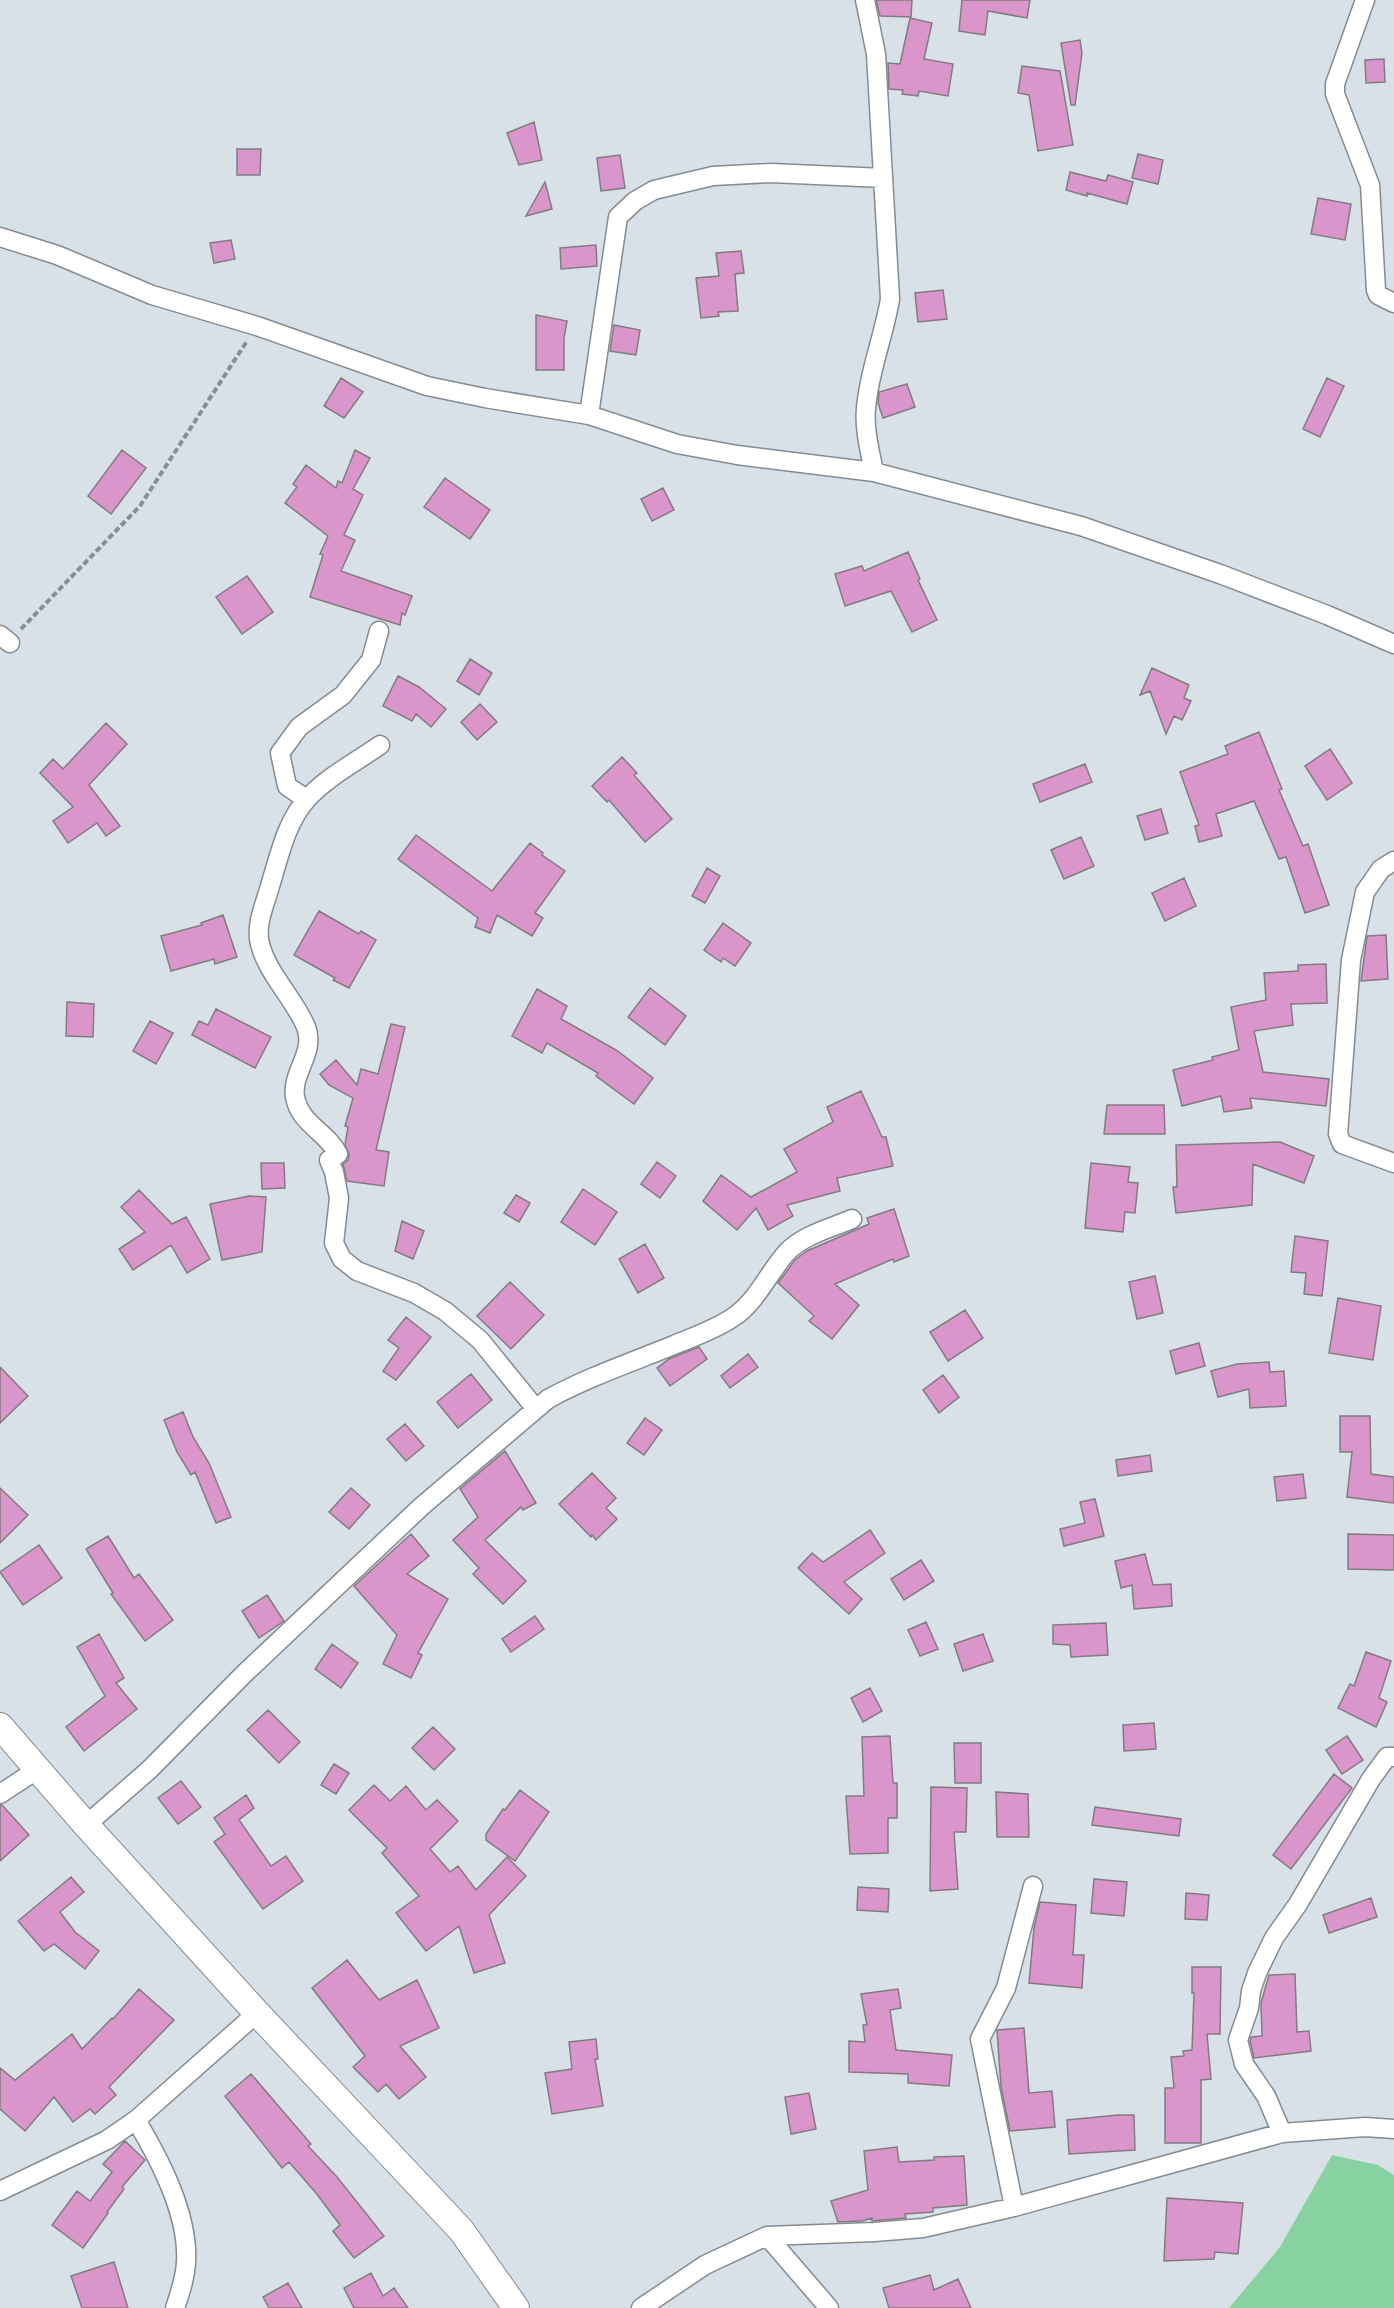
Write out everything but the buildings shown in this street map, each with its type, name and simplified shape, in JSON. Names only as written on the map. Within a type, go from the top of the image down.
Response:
[{"type":"main road","points":[[0,1726],[86,1825],[257,2013],[461,2230],[516,2308]]},
{"type":"street","points":[[866,0],[876,54],[890,299],[887,319],[871,371],[865,409],[867,437],[874,472]]},
{"type":"street","points":[[1365,0],[1337,75],[1335,94],[1370,185],[1376,290],[1378,295],[1394,303]]},
{"type":"street","points":[[589,415],[618,217],[635,201],[654,190],[713,176],[771,173],[883,178]]},
{"type":"street","points":[[0,237],[57,255],[152,295],[257,326],[427,386],[589,415],[677,444],[736,455],[874,472],[1104,533],[1231,578],[1394,644]]},
{"type":"street","points":[[306,800],[287,786],[280,753],[299,728],[343,695],[371,660],[379,631]]},
{"type":"street","points":[[380,745],[321,786],[297,812],[284,839],[259,922],[260,943],[277,980],[306,1028],[309,1040],[306,1055],[294,1083],[298,1105],[311,1126],[327,1138],[338,1154],[329,1160],[339,1198],[333,1230],[334,1243],[342,1259],[357,1271],[414,1293],[454,1318],[480,1340],[536,1409]]},
{"type":"street","points":[[1394,861],[1381,869],[1365,892],[1351,960],[1338,1134],[1342,1144],[1394,1162]]},
{"type":"street","points":[[86,1825],[149,1770],[245,1673],[422,1506],[548,1399],[570,1387],[726,1322],[742,1310],[788,1251],[798,1243],[852,1219]]},
{"type":"street","points":[[1282,2133],[1266,2096],[1244,2064],[1238,2040],[1249,2008],[1251,1991],[1274,1938],[1298,1904],[1371,1779],[1387,1757],[1394,1757]]},
{"type":"street","points":[[0,1794],[38,1768]]},
{"type":"street","points":[[1014,2207],[980,2039],[1006,1988],[1033,1886]]},
{"type":"street","points":[[0,2190],[106,2140],[136,2120],[257,2013]]},
{"type":"street","points":[[136,2120],[174,2196],[183,2232],[186,2262],[182,2289],[175,2308]]},
{"type":"street","points":[[640,2308],[705,2265],[767,2235],[923,2228],[1014,2207],[1282,2133],[1365,2127],[1394,2129]]},
{"type":"street","points":[[767,2235],[829,2308]]},
{"type":"path","points":[[5,639],[23,626],[141,506],[257,326]]},
{"type":"green space","points":[[1332,2155],[1378,2165],[1394,2175],[1394,2308],[1229,2308],[1280,2247]]}]
